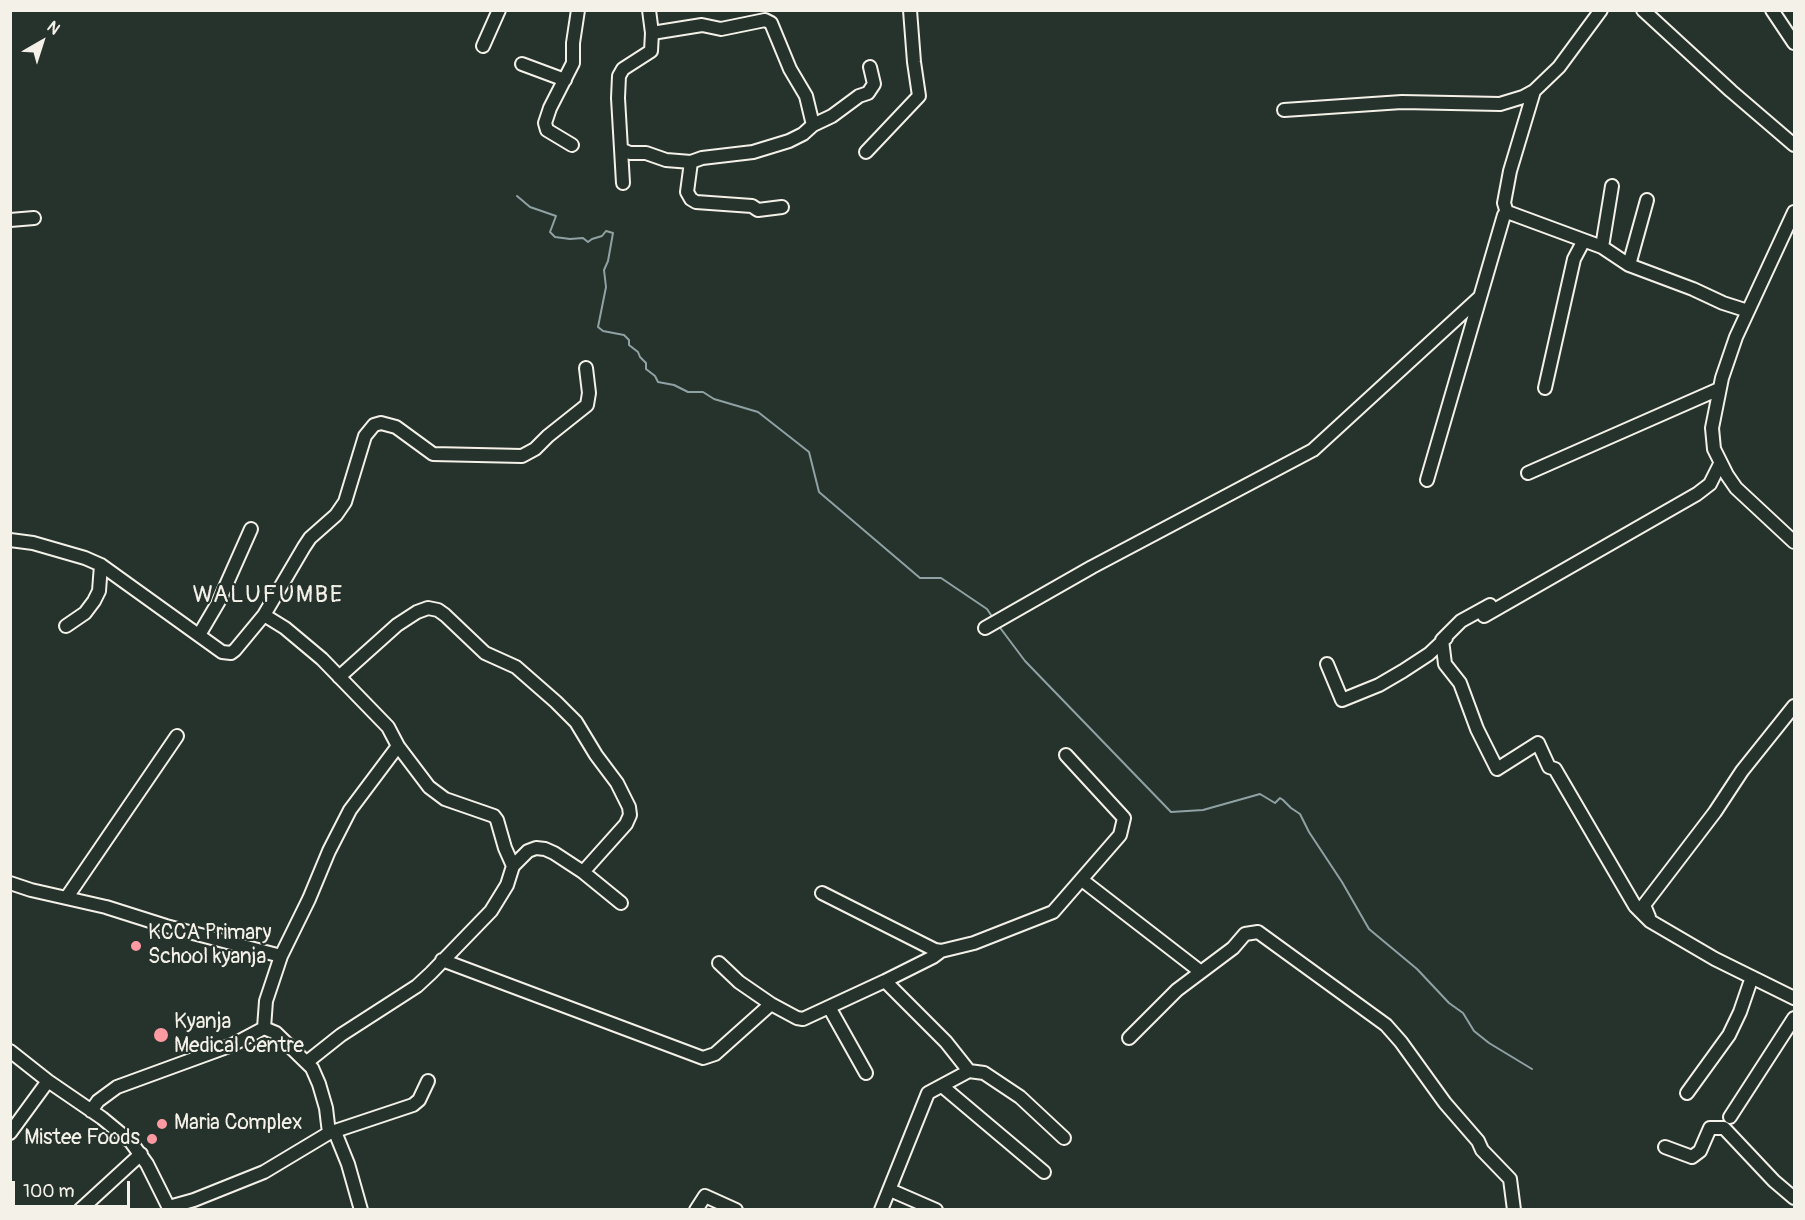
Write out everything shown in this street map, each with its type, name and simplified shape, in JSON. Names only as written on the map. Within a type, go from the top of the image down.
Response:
[{"type":"street","points":[[483,46],[499,10]]},
{"type":"street","points":[[572,145],[551,133],[545,126],[548,112],[573,63],[573,43],[578,10]]},
{"type":"street","points":[[624,183],[618,98],[619,76],[623,69],[651,51],[652,33],[649,10]]},
{"type":"street","points":[[866,152],[919,96],[910,10]]},
{"type":"street","points":[[1284,110],[1402,102],[1500,104],[1523,97],[1534,91],[1559,67],[1601,10]]},
{"type":"street","points":[[1643,10],[1731,92],[1794,145]]},
{"type":"street","points":[[1772,10],[1794,43]]},
{"type":"street","points":[[652,33],[702,25],[721,29],[768,21],[772,25],[790,69],[806,96],[813,125]]},
{"type":"street","points":[[522,64],[565,80]]},
{"type":"street","points":[[622,150],[630,153],[646,153],[666,160],[691,162],[702,158],[753,152],[789,141],[803,134],[813,125],[823,122],[859,96],[868,93],[874,84],[870,67]]},
{"type":"street","points":[[1507,213],[1504,203],[1510,171],[1534,91]]},
{"type":"street","points":[[691,162],[687,192],[696,202],[752,206],[758,210],[782,207]]},
{"type":"street","points":[[1602,247],[1612,186]]},
{"type":"street","points":[[1629,265],[1647,200]]},
{"type":"street","points":[[1794,212],[1736,337],[1719,389],[1712,428],[1714,449],[1720,464],[1736,488],[1794,542]]},
{"type":"street","points":[[1507,213],[1602,247],[1629,265],[1748,311]]},
{"type":"street","points":[[1428,480],[1502,219],[1507,213]]},
{"type":"street","points":[[10,220],[34,218]]},
{"type":"street","points":[[1545,388],[1574,259],[1583,242]]},
{"type":"street","points":[[984,628],[1092,567],[1313,450],[1480,297]]},
{"type":"street","points":[[10,540],[43,546],[101,565],[222,652],[231,653],[264,615],[310,538],[336,515],[345,502],[364,436],[374,425],[381,423],[396,427],[433,454],[522,456],[535,449],[587,405],[589,393],[586,368]]},
{"type":"street","points":[[1528,472],[1719,389]]},
{"type":"street","points":[[1442,640],[1697,494],[1710,484],[1720,464]]},
{"type":"street","points":[[199,635],[219,602],[251,529]]},
{"type":"street","points":[[66,626],[85,613],[94,601],[99,591],[101,565]]},
{"type":"street","points":[[1327,664],[1342,700],[1379,685],[1402,672],[1429,654],[1461,621],[1490,605]]},
{"type":"street","points":[[339,677],[397,625],[428,608],[438,610],[445,615],[485,653],[516,667],[576,722],[596,755],[617,783],[629,807],[630,815],[626,824],[583,872]]},
{"type":"street","points":[[264,615],[303,642],[388,727],[398,746],[429,787],[440,796],[494,816],[513,866]]},
{"type":"street","points":[[1442,640],[1445,664],[1460,682],[1477,729],[1497,769],[1538,743],[1550,767],[1555,769],[1650,921],[1690,946],[1794,998]]},
{"type":"street","points":[[1640,906],[1716,812],[1742,771],[1794,706]]},
{"type":"street","points":[[67,897],[177,736]]},
{"type":"street","points":[[264,1028],[266,1001],[281,956],[346,817],[398,746]]},
{"type":"street","points":[[822,893],[941,951],[974,943],[1053,912],[1120,835],[1124,818],[1066,755]]},
{"type":"street","points":[[307,1062],[341,1035],[417,986],[497,903],[507,885],[513,866],[528,851],[536,848],[554,853],[583,872],[621,903]]},
{"type":"street","points":[[1082,880],[1201,972]]},
{"type":"street","points":[[10,883],[281,956]]},
{"type":"street","points":[[1129,1038],[1177,990],[1233,948],[1245,934],[1257,932],[1386,1025],[1445,1103],[1478,1141],[1482,1150],[1510,1179],[1514,1209]]},
{"type":"street","points":[[719,963],[740,982],[771,1004],[803,1019],[885,981],[941,951]]},
{"type":"street","points":[[442,960],[703,1058],[715,1054],[771,1004]]},
{"type":"street","points":[[1688,1093],[1730,1035],[1752,977]]},
{"type":"street","points":[[885,981],[946,1042],[969,1071]]},
{"type":"street","points":[[829,1007],[866,1073]]},
{"type":"street","points":[[1730,1117],[1794,1018]]},
{"type":"street","points":[[91,1111],[98,1101],[117,1087],[215,1052],[264,1028],[276,1033],[307,1062],[319,1084],[332,1132],[348,1164],[361,1209]]},
{"type":"street","points":[[10,1051],[124,1136],[141,1154],[169,1208],[264,1172],[332,1132],[413,1105],[419,1100],[428,1081]]},
{"type":"street","points":[[881,1209],[928,1093],[969,1071],[984,1073],[1020,1097],[1064,1138]]},
{"type":"street","points":[[10,1133],[48,1081]]},
{"type":"street","points":[[942,1086],[1044,1172]]},
{"type":"street","points":[[1665,1148],[1692,1157],[1700,1151],[1710,1128],[1724,1128],[1774,1181],[1794,1198]]},
{"type":"street","points":[[80,1209],[141,1154]]},
{"type":"street","points":[[890,1190],[936,1209]]},
{"type":"street","points":[[696,1209],[705,1196],[736,1209]]},
{"type":"waterway","points":[[517,196],[530,207],[556,216],[550,232],[555,237],[583,238],[588,242],[602,236],[606,231],[613,233],[604,270],[606,287],[598,327],[603,331],[624,335],[629,340],[629,345],[646,363],[646,369],[655,376],[658,382],[674,385],[688,392],[703,392],[714,399],[758,412],[809,452],[819,492],[920,578],[941,578],[987,609],[993,618]]},
{"type":"waterway","points":[[998,625],[1025,661],[1171,812],[1203,810],[1260,794],[1275,803],[1280,798],[1300,814],[1369,929],[1417,969],[1449,1003],[1463,1013],[1474,1031],[1489,1043],[1532,1069]]},
{"type":"place","name":"KCCA Primary School kyanja","points":[[136,946]]},
{"type":"place","name":"Kyanja Medical Centre","points":[[161,1035]]},
{"type":"place","name":"Maria Complex","points":[[162,1124]]},
{"type":"place","name":"Mistee Foods","points":[[152,1139]]},
{"type":"district","name":"WALUFUMBE","points":[[268,596]]}]
